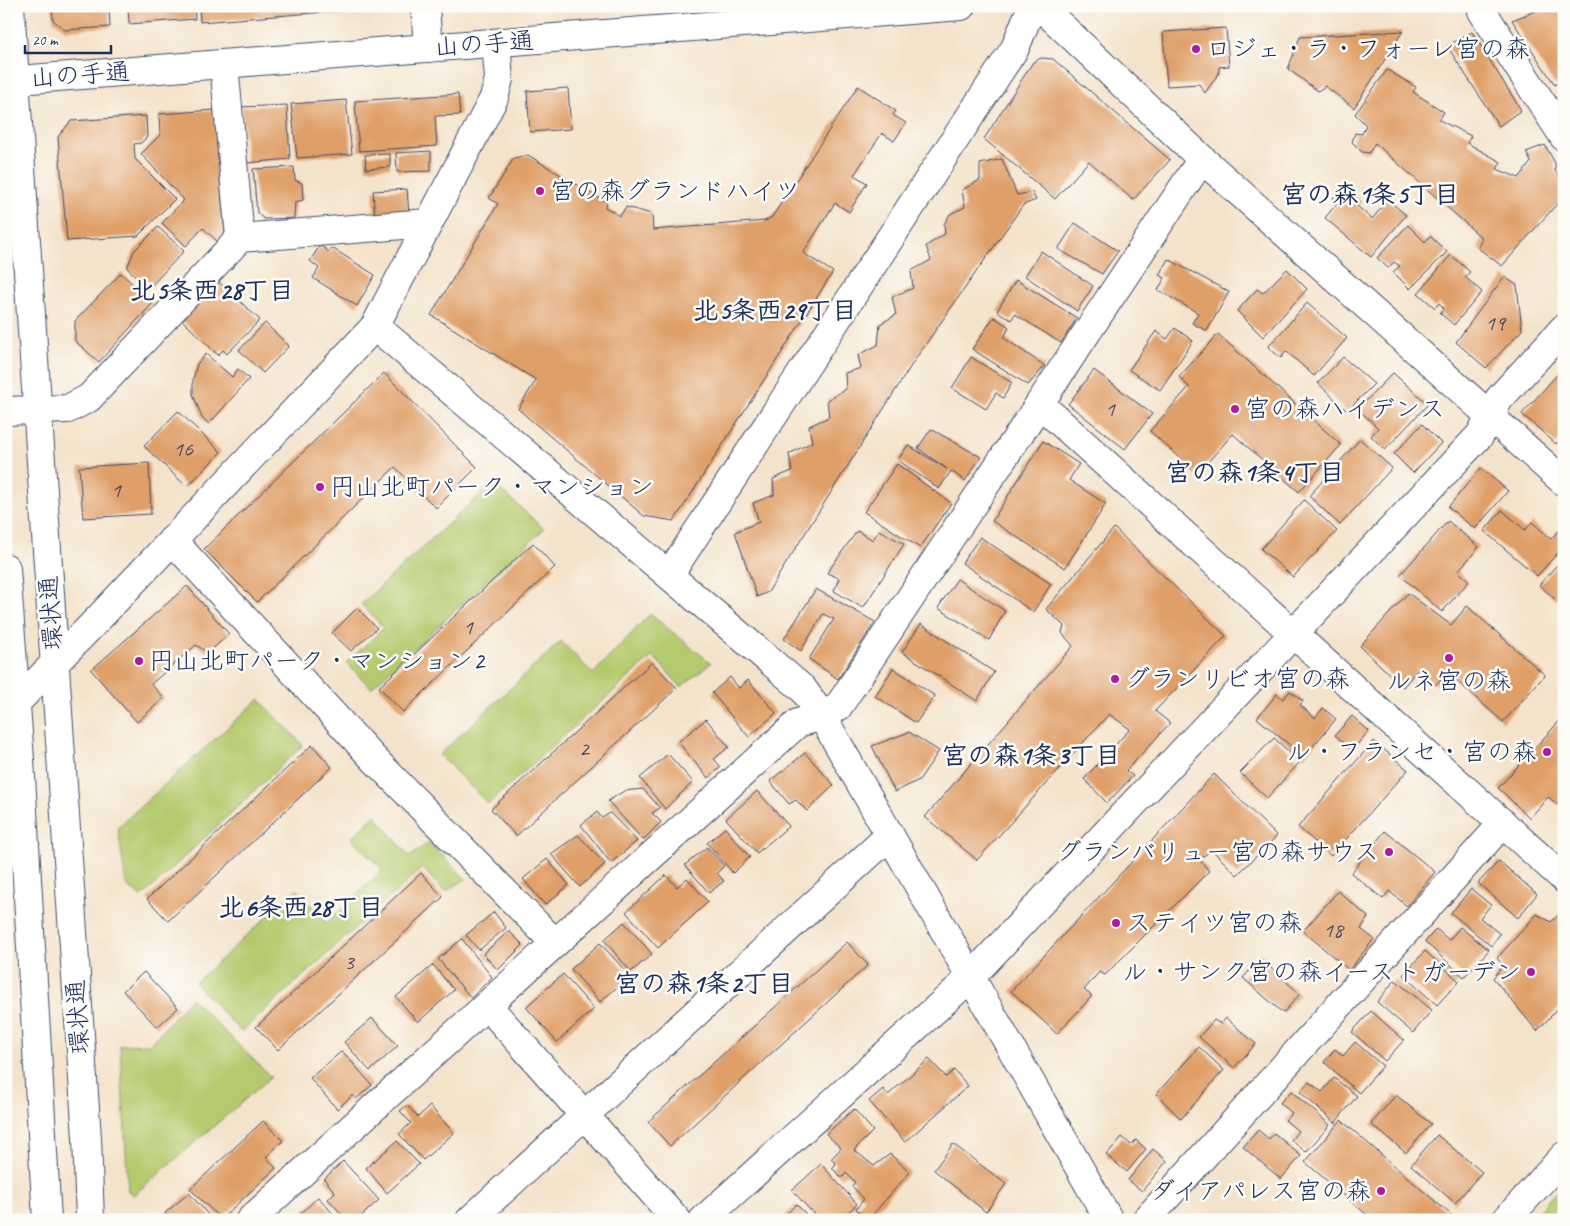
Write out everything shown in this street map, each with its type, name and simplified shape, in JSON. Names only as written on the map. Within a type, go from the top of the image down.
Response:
[{"type":"street","name":"環状通","points":[[10,6],[11,80],[38,411],[87,1138],[90,1220]]},
{"type":"street","points":[[425,6],[428,48]]},
{"type":"street","name":"山の手通","points":[[11,80],[961,6]]},
{"type":"street","points":[[669,575],[1015,48],[1032,6]]},
{"type":"street","points":[[1040,6],[1202,159],[1564,482]]},
{"type":"street","points":[[1482,6],[1482,11],[1564,137]]},
{"type":"street","points":[[11,709],[375,326],[494,98],[499,79],[496,43]]},
{"type":"street","points":[[224,64],[240,238]]},
{"type":"street","points":[[250,1220],[798,723],[822,716],[838,707],[1202,159]]},
{"type":"street","points":[[6,411],[68,409],[89,398],[240,238],[428,223]]},
{"type":"street","points":[[375,326],[803,688],[822,716],[1109,1220]]},
{"type":"street","points":[[704,1220],[970,978],[1480,435],[1499,399],[1564,328]]},
{"type":"street","points":[[1040,404],[1564,879]]},
{"type":"street","points":[[172,540],[373,758],[555,943]]},
{"type":"street","name":"環状通","points":[[6,568],[11,709],[47,1220]]},
{"type":"street","points":[[1146,1220],[1503,824]]},
{"type":"street","points":[[470,1220],[890,836]]},
{"type":"street","points":[[487,1004],[677,1220]]},
{"type":"street","points":[[1506,1220],[1564,1156]]},
{"type":"green space","points":[[493,483],[544,529],[371,688],[346,663],[384,628],[361,604]]},
{"type":"green space","points":[[650,614],[711,663],[681,687],[653,656],[488,804],[439,755],[561,641],[593,674]]},
{"type":"green space","points":[[259,699],[303,745],[142,897],[126,886],[118,827]]},
{"type":"green space","points":[[375,815],[410,857],[429,842],[466,879],[445,892],[422,868],[241,1032],[195,983],[297,889],[327,923],[383,870],[351,838]]},
{"type":"green space","points":[[191,998],[271,1077],[134,1195],[128,1191],[120,1045],[150,1044]]},
{"type":"green space","points":[[1564,1183],[1564,1220],[1530,1220]]},
{"type":"building","points":[[52,6],[109,6],[110,27],[65,30],[53,20]]},
{"type":"building","points":[[128,6],[194,6],[195,19],[129,24]]},
{"type":"building","points":[[199,6],[375,6],[375,8],[200,22]]},
{"type":"building","points":[[1549,6],[1564,6],[1564,77],[1555,85],[1512,20]]},
{"type":"building","name":"ロジェ・ラ・フォーレ宮の森","points":[[1226,28],[1229,66],[1219,67],[1219,73],[1205,93],[1199,84],[1167,86],[1163,32]]},
{"type":"building","points":[[1403,31],[1354,108],[1325,86],[1318,91],[1288,69],[1300,37]]},
{"type":"building","points":[[1472,32],[1521,110],[1499,126],[1447,46]]},
{"type":"building","points":[[1041,58],[1053,59],[1170,160],[1133,200],[1089,161],[1055,199],[984,139],[1033,62]]},
{"type":"building","points":[[1387,70],[1416,87],[1413,92],[1444,112],[1439,120],[1471,136],[1467,143],[1501,162],[1497,169],[1519,178],[1531,162],[1526,152],[1545,145],[1555,163],[1555,171],[1564,182],[1564,196],[1502,266],[1478,248],[1482,238],[1375,143],[1369,153],[1362,152],[1352,142],[1355,133],[1362,134],[1366,125],[1355,114]]},
{"type":"building","points":[[858,86],[896,111],[893,115],[906,123],[894,141],[882,133],[854,175],[867,183],[849,212],[835,203],[803,253],[833,272],[674,521],[644,516],[518,409],[536,380],[431,315],[498,204],[489,198],[514,158],[528,155],[607,203],[605,207],[620,216],[626,207],[652,214],[653,230],[765,221],[772,217]]},
{"type":"building","points":[[568,88],[571,129],[530,132],[527,91]]},
{"type":"building","points":[[458,94],[460,115],[435,116],[437,146],[359,151],[355,101]]},
{"type":"building","points":[[346,100],[352,154],[297,158],[291,104]]},
{"type":"building","points":[[287,105],[290,159],[247,163],[242,107]]},
{"type":"building","points":[[214,110],[225,233],[217,241],[203,228],[186,246],[162,223],[184,200],[141,154],[160,135],[159,114]]},
{"type":"building","points":[[146,116],[147,137],[141,143],[134,144],[135,159],[175,199],[138,236],[67,241],[58,137],[71,121]]},
{"type":"building","points":[[431,151],[431,171],[397,172],[396,153]]},
{"type":"building","points":[[390,154],[390,167],[366,169],[365,155]]},
{"type":"building","points":[[1002,159],[1017,195],[1032,192],[1036,200],[1023,205],[914,361],[768,592],[757,597],[735,532],[759,522],[753,503],[774,495],[773,479],[792,471],[789,454],[812,442],[809,426],[829,417],[827,400],[846,389],[845,373],[861,368],[858,355],[878,345],[880,324],[896,315],[892,297],[913,288],[911,271],[931,260],[926,246],[945,234],[944,224],[950,214],[965,207],[962,190],[980,180],[980,164]]},
{"type":"building","points":[[294,167],[295,180],[302,183],[303,200],[295,202],[294,218],[264,219],[257,213],[253,169]]},
{"type":"building","points":[[1342,187],[1361,202],[1357,206],[1372,219],[1388,200],[1406,215],[1371,257],[1325,218],[1338,202],[1333,198]]},
{"type":"building","points":[[407,189],[409,215],[375,217],[373,191]]},
{"type":"building","points":[[1075,223],[1118,251],[1102,274],[1058,249]]},
{"type":"building","points":[[1408,225],[1425,242],[1430,236],[1447,252],[1410,289],[1393,272],[1400,266],[1394,262],[1388,268],[1377,258]]},
{"type":"building","points":[[158,227],[184,251],[149,288],[127,268],[134,251]]},
{"type":"building","points":[[320,245],[329,252],[332,248],[375,275],[357,306],[313,278],[319,268],[310,261]]},
{"type":"building","points":[[1041,251],[1093,286],[1077,311],[1025,276]]},
{"type":"building","points":[[1451,255],[1470,272],[1465,277],[1482,292],[1454,325],[1440,313],[1444,308],[1439,303],[1435,308],[1418,293]]},
{"type":"building","points":[[1168,259],[1229,292],[1207,331],[1192,323],[1198,313],[1158,290],[1165,278],[1159,275]]},
{"type":"building","points":[[1287,269],[1307,289],[1263,337],[1237,311],[1257,289],[1263,293]]},
{"type":"building","points":[[121,273],[153,303],[99,362],[75,341],[75,321]]},
{"type":"building","points":[[1504,277],[1517,285],[1522,330],[1486,368],[1456,342]]},
{"type":"building","points":[[1016,280],[1077,318],[1061,343],[1015,314],[1011,320],[997,311]]},
{"type":"building","points":[[218,281],[260,320],[227,354],[223,350],[218,355],[182,320]]},
{"type":"building","points":[[1307,303],[1347,338],[1314,376],[1286,351],[1281,358],[1268,347]]},
{"type":"building","points":[[994,317],[1009,327],[1004,338],[1045,366],[1028,385],[972,349]]},
{"type":"building","points":[[265,323],[289,346],[263,373],[239,350]]},
{"type":"building","points":[[1175,328],[1193,341],[1160,390],[1129,370],[1156,331],[1167,339]]},
{"type":"building","name":"宮の森ハイデンス","points":[[1218,334],[1341,445],[1299,492],[1233,434],[1197,474],[1150,431],[1189,387],[1179,377]]},
{"type":"building","points":[[206,354],[232,377],[238,369],[249,379],[209,424],[202,418],[193,394],[193,379],[197,364]]},
{"type":"building","points":[[971,357],[1012,383],[1003,398],[996,393],[986,409],[952,388]]},
{"type":"building","points":[[1343,357],[1374,384],[1347,411],[1318,383]]},
{"type":"building","points":[[1564,367],[1564,435],[1556,444],[1522,414]]},
{"type":"building","points":[[1094,370],[1152,414],[1125,449],[1068,404]]},
{"type":"building","name":"円山北町パーク・マンション","points":[[384,373],[477,467],[436,508],[395,467],[257,602],[204,549]]},
{"type":"building","points":[[1393,373],[1428,404],[1385,450],[1371,436],[1378,428],[1358,409]]},
{"type":"building","points":[[178,411],[221,452],[187,487],[144,446]]},
{"type":"building","points":[[1422,424],[1441,443],[1413,473],[1394,454]]},
{"type":"building","points":[[931,429],[981,457],[965,481],[951,471],[939,489],[898,460],[908,445],[947,469],[918,448]]},
{"type":"building","points":[[1360,439],[1392,468],[1340,525],[1309,496]]},
{"type":"building","points":[[1043,441],[1079,464],[1069,480],[1106,504],[1065,568],[992,521]]},
{"type":"building","points":[[149,463],[151,514],[83,518],[79,467]]},
{"type":"building","points":[[897,464],[951,503],[920,548],[864,512]]},
{"type":"building","points":[[1481,468],[1508,491],[1475,529],[1448,507]]},
{"type":"building","points":[[1304,500],[1337,531],[1293,577],[1261,549]]},
{"type":"building","points":[[1502,510],[1525,530],[1532,522],[1551,539],[1564,525],[1564,546],[1537,576],[1484,531]]},
{"type":"building","points":[[1448,521],[1479,547],[1458,571],[1469,581],[1442,612],[1400,575]]},
{"type":"building","name":"グランリビオ宮の森","points":[[1114,528],[1226,636],[1155,711],[1170,723],[1126,771],[1133,776],[1107,803],[1084,779],[1130,729],[1109,714],[977,860],[925,817],[1073,646],[1062,633],[1064,626],[1046,609]]},
{"type":"building","points":[[879,530],[904,544],[863,608],[834,591],[839,578],[827,573],[857,531],[873,540]]},
{"type":"building","points":[[980,537],[1051,584],[1033,612],[962,563]]},
{"type":"building","points":[[533,543],[555,567],[403,712],[379,687]]},
{"type":"building","points":[[1564,557],[1564,592],[1556,600],[1539,585]]},
{"type":"building","points":[[957,579],[1005,611],[989,640],[938,608]]},
{"type":"building","name":"円山北町パーク・マンション2","points":[[187,586],[229,634],[208,653],[196,645],[151,684],[164,698],[137,722],[91,670]]},
{"type":"building","points":[[816,589],[875,622],[838,679],[809,659],[834,619],[823,614],[801,651],[784,639]]},
{"type":"building","name":"ルネ宮の森","points":[[1408,593],[1451,625],[1467,606],[1545,675],[1503,722],[1448,673],[1435,685],[1418,669],[1403,687],[1360,646]]},
{"type":"building","points":[[357,608],[377,628],[351,651],[332,633]]},
{"type":"building","points":[[921,624],[994,672],[977,701],[902,652]]},
{"type":"building","points":[[652,662],[677,688],[516,836],[491,809]]},
{"type":"building","points":[[893,668],[935,696],[916,723],[875,696]]},
{"type":"building","points":[[730,677],[739,688],[748,680],[776,713],[749,737],[712,693]]},
{"type":"building","points":[[1290,691],[1303,701],[1300,705],[1315,718],[1323,708],[1336,719],[1304,757],[1257,718],[1277,694],[1283,699]]},
{"type":"building","points":[[1352,716],[1369,731],[1352,750],[1335,735]]},
{"type":"building","name":"ル・フランセ・宮の森","points":[[1564,716],[1564,799],[1558,805],[1548,797],[1530,818],[1498,788]]},
{"type":"building","points":[[706,719],[729,747],[714,759],[721,767],[708,778],[678,742]]},
{"type":"building","points":[[909,732],[939,751],[919,780],[895,792],[872,746]]},
{"type":"building","points":[[1274,738],[1300,762],[1267,798],[1240,773]]},
{"type":"building","points":[[1374,741],[1408,770],[1331,856],[1298,827]]},
{"type":"building","points":[[312,745],[332,767],[168,921],[147,899]]},
{"type":"building","points":[[805,753],[834,785],[807,811],[796,800],[789,804],[770,781]]},
{"type":"building","points":[[668,754],[693,782],[665,809],[640,778]]},
{"type":"building","name":"ステイツ宮の森","points":[[1214,774],[1277,836],[1237,875],[1212,850],[1199,859],[1209,871],[1105,975],[1099,972],[1084,990],[1092,996],[1057,1034],[1011,991]]},
{"type":"building","points":[[643,789],[660,808],[652,813],[661,822],[643,840],[608,801],[624,791]]},
{"type":"building","points":[[757,791],[789,826],[757,853],[726,819]]},
{"type":"building","points":[[597,812],[602,818],[610,813],[637,841],[611,863],[581,825]]},
{"type":"building","points":[[725,828],[750,857],[733,873],[707,843]]},
{"type":"building","name":"グランバリュー宮の森サウス","points":[[1385,831],[1435,872],[1407,906],[1389,891],[1383,899],[1351,873]]},
{"type":"building","points":[[578,835],[605,864],[580,887],[551,854]]},
{"type":"building","points":[[707,847],[724,866],[717,873],[724,881],[709,893],[685,865]]},
{"type":"building","points":[[547,859],[569,885],[545,905],[523,879]]},
{"type":"building","points":[[1499,861],[1537,894],[1518,918],[1478,883]]},
{"type":"building","points":[[421,873],[443,897],[278,1050],[256,1027]]},
{"type":"building","points":[[666,875],[677,887],[687,878],[708,902],[658,948],[626,912]]},
{"type":"building","points":[[1471,889],[1491,905],[1480,918],[1500,934],[1491,946],[1451,913]]},
{"type":"building","points":[[1338,891],[1368,917],[1361,929],[1374,939],[1349,970],[1303,931]]},
{"type":"building","name":"ル・サンク宮の森イーストガーデン","points":[[1564,910],[1564,1002],[1537,1031],[1493,978],[1503,966],[1497,958],[1537,914],[1551,922]]},
{"type":"building","points":[[494,912],[506,928],[479,950],[466,935]]},
{"type":"building","points":[[624,922],[652,954],[631,972],[604,940]]},
{"type":"building","points":[[1460,927],[1489,950],[1464,977],[1425,942],[1436,929],[1449,940]]},
{"type":"building","points":[[509,931],[523,945],[498,970],[483,954]]},
{"type":"building","points":[[462,939],[492,977],[471,998],[438,959]]},
{"type":"building","points":[[847,942],[868,965],[670,1146],[648,1122]]},
{"type":"building","points":[[600,943],[630,976],[600,1002],[571,969]]},
{"type":"building","points":[[1425,951],[1459,981],[1437,1005],[1403,975]]},
{"type":"building","points":[[1260,958],[1300,994],[1283,1013],[1243,978]]},
{"type":"building","points":[[433,965],[454,990],[418,1022],[396,997]]},
{"type":"building","points":[[144,972],[178,1008],[157,1027],[123,991]]},
{"type":"building","points":[[563,974],[594,1009],[557,1042],[526,1007]]},
{"type":"building","points":[[1395,980],[1432,1010],[1413,1033],[1377,1002]]},
{"type":"building","points":[[1371,1011],[1404,1040],[1385,1061],[1352,1032]]},
{"type":"building","points":[[372,1018],[398,1046],[370,1071],[344,1042]]},
{"type":"building","points":[[1226,1018],[1256,1044],[1234,1068],[1199,1037],[1214,1020],[1221,1024]]},
{"type":"building","points":[[1355,1042],[1383,1066],[1359,1093],[1324,1062],[1335,1049],[1343,1056]]},
{"type":"building","points":[[1199,1047],[1224,1070],[1181,1119],[1156,1094]]},
{"type":"building","points":[[342,1051],[372,1085],[356,1099],[353,1095],[337,1109],[310,1078]]},
{"type":"building","points":[[929,1059],[946,1077],[954,1070],[968,1086],[905,1142],[869,1101],[883,1089],[888,1095]]},
{"type":"building","points":[[1334,1078],[1357,1096],[1335,1123],[1300,1092],[1309,1082],[1322,1092]]},
{"type":"building","points":[[1291,1091],[1330,1125],[1306,1152],[1291,1140],[1298,1131],[1285,1120],[1292,1113],[1280,1103]]},
{"type":"building","points":[[1396,1095],[1431,1124],[1406,1153],[1371,1124]]},
{"type":"building","points":[[407,1105],[418,1117],[430,1106],[454,1133],[423,1160],[399,1134],[411,1123],[400,1111]]},
{"type":"building","points":[[854,1109],[873,1131],[854,1150],[874,1166],[890,1154],[910,1172],[868,1220],[856,1209],[864,1199],[852,1186],[855,1182],[846,1173],[842,1178],[832,1168],[836,1164],[831,1159],[841,1148],[826,1134]]},
{"type":"building","name":"ダイアパレス宮の森","points":[[1341,1120],[1457,1220],[1373,1220],[1305,1162]]},
{"type":"building","points":[[263,1121],[283,1141],[266,1157],[276,1168],[221,1219],[190,1189]]},
{"type":"building","points":[[1258,1130],[1269,1139],[1274,1133],[1301,1156],[1281,1179],[1243,1147]]},
{"type":"building","points":[[1437,1135],[1482,1172],[1455,1203],[1411,1165]]},
{"type":"building","points":[[1122,1137],[1131,1145],[1136,1140],[1146,1149],[1127,1172],[1106,1155]]},
{"type":"building","points":[[397,1141],[419,1164],[387,1193],[366,1168]]},
{"type":"building","points":[[953,1144],[1006,1184],[986,1212],[934,1170]]},
{"type":"building","points":[[1153,1149],[1167,1161],[1142,1191],[1128,1180]]},
{"type":"building","points":[[343,1161],[379,1200],[357,1220],[347,1220],[328,1199],[335,1192],[324,1179]]},
{"type":"building","points":[[821,1164],[857,1204],[840,1220],[819,1220],[792,1190]]},
{"type":"building","points":[[189,1193],[213,1220],[170,1220],[165,1213]]},
{"type":"building","points":[[318,1197],[339,1220],[294,1220]]},
{"type":"building","points":[[796,1204],[812,1220],[781,1220]]},
{"type":"place","name":"ロジェ・ラ・フォーレ宮の森","points":[[1196,49]]},
{"type":"place","name":"宮の森グランドハイツ","points":[[540,191]]},
{"type":"place","name":"宮の森ハイデンス","points":[[1235,409]]},
{"type":"place","name":"円山北町パーク・マンション","points":[[320,487]]},
{"type":"place","name":"ルネ宮の森","points":[[1449,658]]},
{"type":"place","name":"円山北町パーク・マンション2","points":[[139,661]]},
{"type":"place","name":"グランリビオ宮の森","points":[[1115,679]]},
{"type":"place","name":"ル・フランセ・宮の森","points":[[1547,752]]},
{"type":"place","name":"グランバリュー宮の森サウス","points":[[1389,852]]},
{"type":"place","name":"ステイツ宮の森","points":[[1116,923]]},
{"type":"place","name":"ル・サンク宮の森イーストガーデン","points":[[1531,972]]},
{"type":"place","name":"ダイアパレス宮の森","points":[[1381,1191]]},
{"type":"district","name":"宮の森1条5丁目","points":[[1370,194]]},
{"type":"district","name":"北5条西28丁目","points":[[212,290]]},
{"type":"district","name":"北5条西29丁目","points":[[775,310]]},
{"type":"district","name":"宮の森1条4丁目","points":[[1255,472]]},
{"type":"district","name":"宮の森1条3丁目","points":[[1031,755]]},
{"type":"district","name":"北6条西28丁目","points":[[301,907]]},
{"type":"district","name":"宮の森1条2丁目","points":[[704,983]]}]
